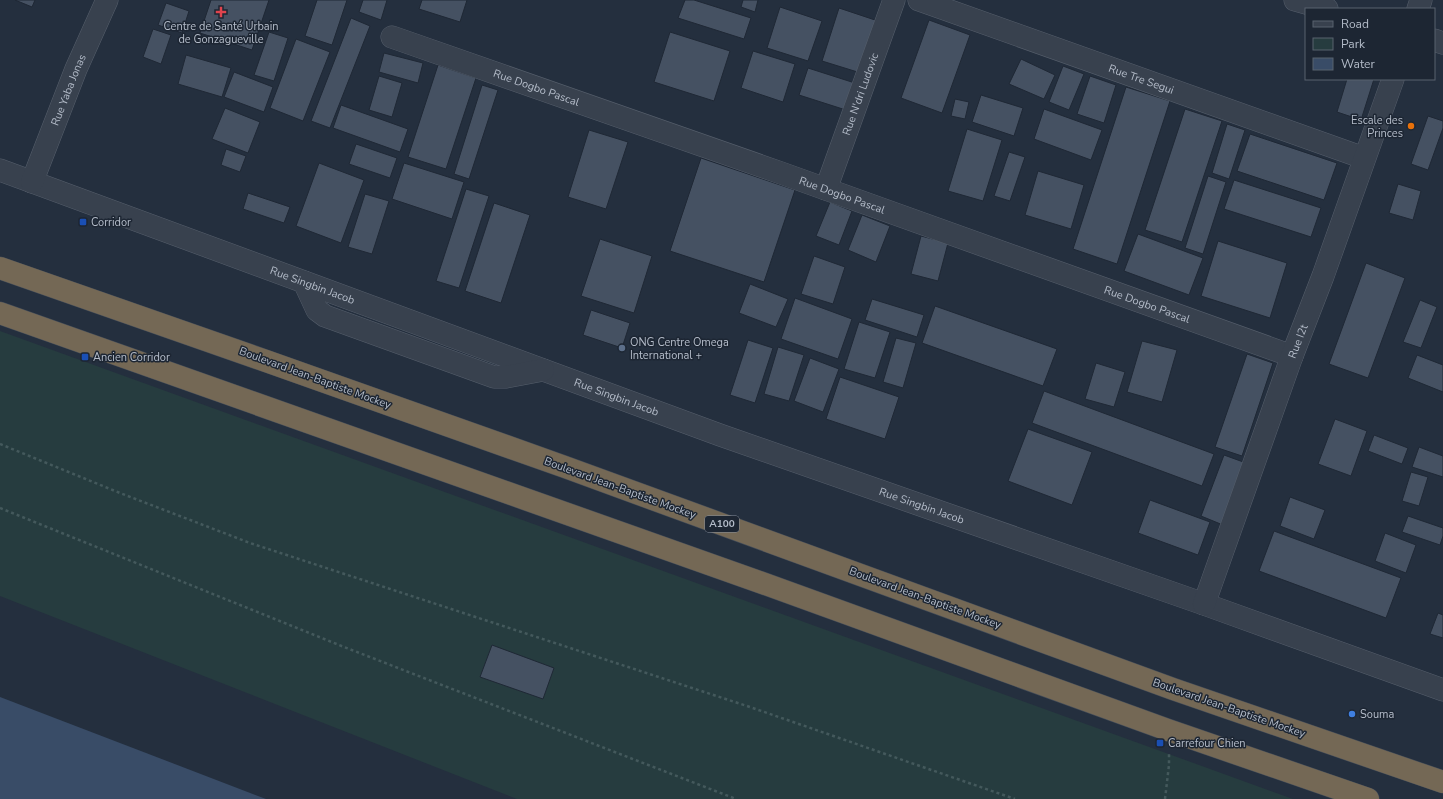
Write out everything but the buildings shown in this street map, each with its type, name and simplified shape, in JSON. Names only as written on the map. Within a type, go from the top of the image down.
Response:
[{"type":"highway","name":"Boulevard Jean-Baptiste Mockey","points":[[0,268],[266,360],[1166,686],[1443,782]]},
{"type":"highway","points":[[0,313],[775,587],[1168,730],[1368,799]]},
{"type":"street","name":"Rue Yaba Jonas","points":[[32,182],[76,68],[107,0]]},
{"type":"street","name":"Rue N'dri Ludovic","points":[[826,189],[894,0]]},
{"type":"street","name":"Rue Tre Segui","points":[[919,0],[1364,158]]},
{"type":"street","points":[[1295,0],[1323,8]]},
{"type":"street","name":"Rue Dogbo Pascal","points":[[392,36],[826,189],[1292,356]]},
{"type":"street","name":"Rue I2t","points":[[1204,604],[1292,356],[1323,276],[1393,80]]},
{"type":"street","name":"Rue Singbin Jacob","points":[[0,170],[720,435],[1204,604],[1443,690]]},
{"type":"path","points":[[0,444],[120,493],[250,543],[747,706],[1015,799]]},
{"type":"path","points":[[0,508],[351,650],[736,799]]},
{"type":"path","points":[[1165,799],[1169,765],[1168,730]]},
{"type":"green space","points":[[0,331],[1293,799],[517,799],[0,596]]},
{"type":"water","points":[[0,697],[266,799],[0,799]]},
{"type":"place","name":"Centre de Santé Urbain de Gonzagueville","points":[[221,12]]},
{"type":"place","name":"Escale des Princes","points":[[1411,126]]},
{"type":"place","name":"Corridor","points":[[83,222]]},
{"type":"place","name":"ONG Centre Omega International +","points":[[622,348]]},
{"type":"place","name":"Ancien Corridor","points":[[85,357]]},
{"type":"place","name":"Souma","points":[[1352,714]]},
{"type":"place","name":"Carrefour Chien","points":[[1160,743]]}]
